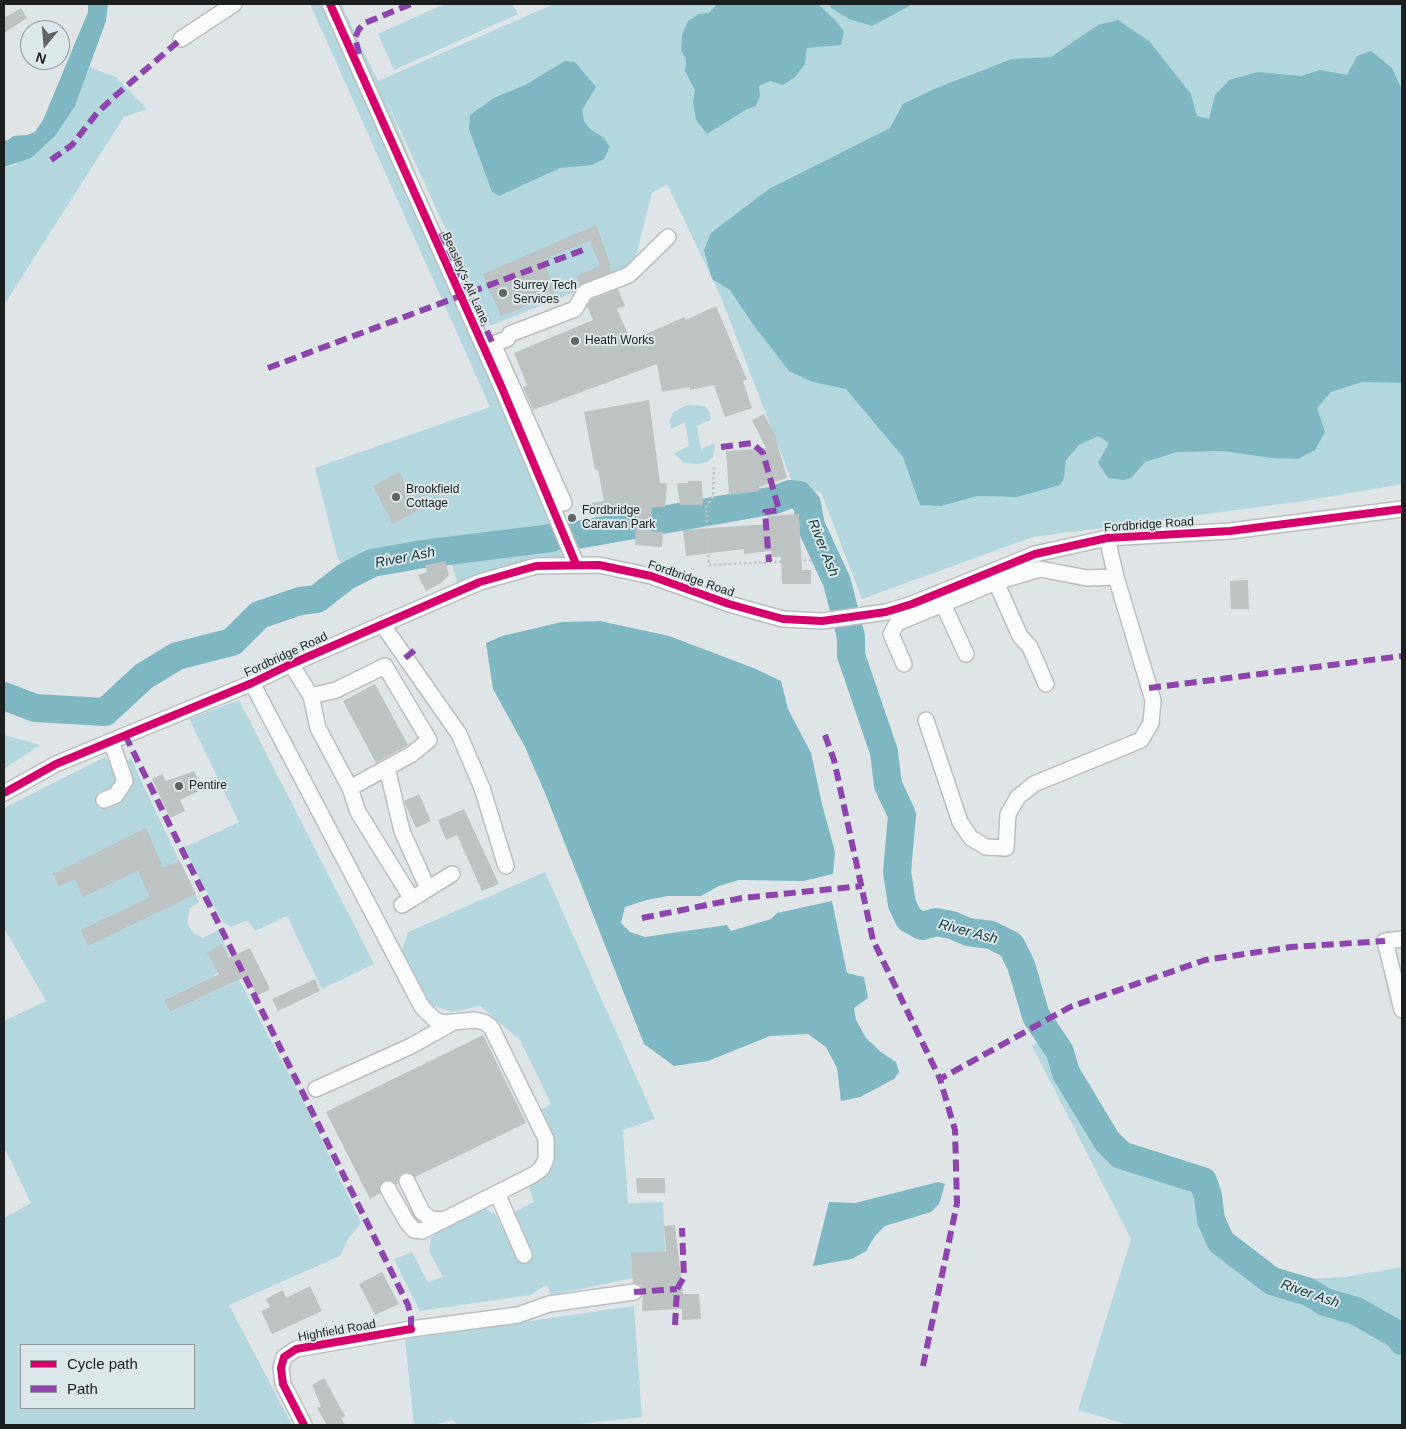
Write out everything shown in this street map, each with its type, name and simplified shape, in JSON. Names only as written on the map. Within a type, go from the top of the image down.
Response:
[{"type":"street","points":[[181,40],[234,4]]},
{"type":"street","name":"Beasley's Ait Lane","points":[[330,4],[502,388],[576,564]]},
{"type":"street","points":[[564,503],[494,344],[507,339],[510,334],[575,309],[585,292],[629,275],[668,237]]},
{"type":"street","name":"Fordbridge Road","points":[[4,793],[56,764],[252,683],[291,664],[480,582],[536,566],[599,565],[651,576],[729,604],[783,619],[822,621],[860,618],[912,604],[940,599],[1036,554],[1107,538],[1230,531],[1402,509]]},
{"type":"street","points":[[926,720],[960,822],[971,838],[986,847],[1006,848],[1008,814],[1018,797],[1034,784],[1141,740],[1151,723],[1153,700],[1116,577],[1107,538]]},
{"type":"street","points":[[904,664],[891,634],[897,623],[940,599],[1040,569],[1087,578],[1116,577]]},
{"type":"street","points":[[996,582],[1020,636],[1030,647],[1046,684]]},
{"type":"street","points":[[940,599],[966,654]]},
{"type":"street","points":[[382,624],[459,734],[482,788],[506,866]]},
{"type":"street","points":[[291,664],[311,696],[318,728],[350,788],[358,812],[407,902],[452,874]]},
{"type":"street","points":[[311,696],[336,690],[385,666],[429,740],[412,754],[350,788]]},
{"type":"street","points":[[252,683],[422,1007],[435,1020],[452,1023],[474,1020],[484,1022],[491,1027],[546,1139],[548,1149],[542,1168],[534,1175],[422,1231],[414,1230],[406,1222],[388,1189]]},
{"type":"street","points":[[104,800],[116,795],[125,780],[111,741]]},
{"type":"street","points":[[387,768],[402,831],[428,889]]},
{"type":"street","points":[[1402,939],[1385,941],[1402,1010]]},
{"type":"street","points":[[316,1089],[411,1046],[452,1023]]},
{"type":"street","points":[[407,1181],[422,1212],[431,1219],[443,1220]]},
{"type":"street","points":[[497,1193],[524,1255]]},
{"type":"street","name":"Highfield Road","points":[[304,1425],[283,1384],[281,1368],[284,1357],[296,1349],[410,1329],[518,1315],[549,1304],[634,1292]]},
{"type":"path","points":[[714,467],[713,496],[706,510],[709,565],[813,560]]},
{"type":"shaded area","points":[[88,4],[108,4],[106,21],[75,106],[55,136],[31,158],[4,167],[4,139],[7,141],[13,136],[27,135],[35,132],[43,120],[64,70],[70,70],[70,55],[88,12]]},
{"type":"shaded area","points":[[310,4],[341,4],[378,81],[554,4],[1402,4],[1402,484],[1304,501],[1033,537],[862,599],[821,492],[795,489],[720,295],[667,184],[652,193],[634,264],[622,273],[490,326],[386,99],[502,388],[572,555],[522,564],[458,585],[450,558],[378,569],[362,580],[338,559],[315,468],[490,407]]},
{"type":"shaded area","points":[[444,4],[513,4],[518,14],[394,70],[378,34]]},
{"type":"shaded area","points":[[717,4],[818,4],[836,21],[844,32],[841,45],[807,48],[805,64],[795,77],[783,85],[770,81],[759,86],[760,96],[756,106],[747,109],[707,134],[696,120],[693,102],[695,90],[685,71],[686,59],[681,51],[682,35],[688,21],[699,14],[709,13]]},
{"type":"shaded area","points":[[829,4],[913,4],[872,26],[849,19],[831,8]]},
{"type":"shaded area","points":[[1118,20],[1149,41],[1191,94],[1197,116],[1209,119],[1215,95],[1229,80],[1258,72],[1301,76],[1320,70],[1347,75],[1357,56],[1371,51],[1392,68],[1402,90],[1402,383],[1362,382],[1331,392],[1317,408],[1325,432],[1315,450],[1298,459],[1271,458],[1224,451],[1177,452],[1145,462],[1131,478],[1123,480],[1108,478],[1098,463],[1109,443],[1098,436],[1079,445],[1066,460],[1064,478],[1060,485],[1017,497],[977,496],[941,506],[920,505],[903,457],[846,389],[813,382],[789,371],[752,323],[730,290],[712,279],[704,250],[711,233],[769,189],[890,128],[903,104],[934,89],[1012,59],[1051,57],[1098,25]]},
{"type":"shaded area","points":[[565,61],[575,62],[596,87],[582,110],[584,121],[590,129],[604,138],[610,147],[604,159],[592,165],[560,168],[499,196],[492,192],[469,129],[470,115],[494,98],[525,85]]},
{"type":"shaded area","points":[[89,67],[116,77],[147,109],[124,117],[4,305],[4,167],[15,165],[75,106]]},
{"type":"shaded area","points":[[687,405],[705,406],[710,413],[711,420],[697,426],[701,449],[715,443],[713,457],[707,462],[698,464],[684,463],[674,453],[689,446],[685,422],[671,429],[670,420],[673,412]]},
{"type":"shaded area","points":[[600,621],[669,636],[756,669],[781,681],[788,709],[811,753],[835,852],[833,874],[803,881],[739,880],[719,886],[701,896],[668,896],[647,900],[625,907],[621,923],[630,932],[645,937],[727,925],[731,931],[771,919],[777,913],[832,901],[847,973],[864,977],[868,998],[854,1008],[856,1020],[866,1038],[881,1052],[896,1062],[899,1072],[894,1079],[860,1097],[841,1101],[837,1068],[826,1047],[808,1034],[770,1036],[708,1061],[674,1066],[644,1044],[545,793],[525,747],[493,689],[486,643],[502,636],[562,622]]},
{"type":"shaded area","points":[[239,700],[374,964],[322,989],[287,916],[255,931],[248,920],[231,927],[222,921],[183,848],[239,822],[189,719]]},
{"type":"shaded area","points":[[4,735],[40,745],[4,769]]},
{"type":"shaded area","points":[[105,757],[112,764],[131,759],[199,902],[190,908],[187,922],[193,933],[203,938],[219,930],[231,961],[214,976],[164,1000],[170,1012],[239,980],[307,1109],[361,1223],[348,1239],[340,1256],[229,1305],[292,1425],[4,1425],[4,1218],[31,1203],[4,1147],[4,1021],[46,1001],[4,928],[4,808]]},
{"type":"shaded area","points":[[545,872],[655,1119],[623,1130],[628,1203],[663,1202],[665,1251],[633,1278],[551,1295],[547,1285],[530,1295],[420,1311],[394,1259],[412,1252],[428,1282],[443,1277],[429,1251],[431,1238],[438,1231],[483,1207],[495,1214],[520,1262],[533,1257],[512,1213],[534,1202],[529,1187],[546,1176],[551,1167],[554,1155],[554,1142],[540,1110],[551,1104],[520,1040],[480,1006],[452,1012],[429,1004],[402,950],[408,932]]},
{"type":"shaded area","points":[[1049,1036],[1060,1052],[1066,1073],[1107,1141],[1121,1155],[1203,1181],[1208,1196],[1211,1220],[1221,1242],[1272,1281],[1345,1277],[1402,1267],[1402,1333],[1393,1339],[1402,1353],[1402,1425],[1129,1425],[1078,1410],[1131,1239],[1032,1046]]},
{"type":"shaded area","points":[[938,1182],[945,1184],[939,1204],[931,1212],[885,1226],[875,1236],[866,1251],[852,1259],[813,1266],[829,1202],[855,1203]]},
{"type":"shaded area","points":[[634,1306],[642,1417],[568,1425],[457,1425],[452,1420],[434,1425],[414,1425],[405,1339]]},
{"type":"building","points":[[21,8],[27,18],[20,20],[20,23],[4,33],[4,18]]},
{"type":"building","points":[[596,225],[611,266],[609,267],[611,272],[580,285],[576,276],[600,266],[590,241],[544,259],[555,295],[501,316],[483,274]]},
{"type":"building","points":[[618,289],[625,306],[617,309],[631,341],[684,317],[686,320],[716,306],[747,380],[743,381],[752,408],[725,417],[714,385],[690,390],[690,387],[662,392],[657,364],[533,410],[523,387],[527,385],[514,353],[593,320],[587,306],[591,300]]},
{"type":"building","points":[[649,400],[660,483],[667,483],[665,507],[652,507],[651,531],[663,532],[662,547],[635,545],[637,509],[595,517],[592,503],[604,501],[598,470],[595,470],[584,412]]},
{"type":"building","points":[[764,414],[775,435],[787,478],[759,487],[760,491],[729,495],[726,451],[766,448],[752,420]]},
{"type":"building","name":"Brookfield Cottage","points":[[399,472],[414,499],[424,494],[429,504],[393,524],[373,486]]},
{"type":"building","points":[[688,481],[702,481],[703,505],[680,505],[677,483],[688,483]]},
{"type":"building","points":[[799,514],[802,570],[811,570],[811,584],[782,584],[781,557],[772,557],[771,551],[744,554],[744,549],[686,556],[683,530],[769,524],[768,516]]},
{"type":"building","points":[[445,561],[449,575],[441,583],[426,591],[418,575],[427,572],[425,565]]},
{"type":"building","points":[[1248,580],[1249,609],[1231,609],[1230,581]]},
{"type":"building","points":[[375,684],[408,745],[376,763],[343,701]]},
{"type":"building","name":"Pentire","points":[[194,771],[203,789],[180,800],[185,811],[170,818],[152,779],[162,774],[166,781]]},
{"type":"building","points":[[419,794],[431,821],[416,828],[404,801]]},
{"type":"building","points":[[464,809],[499,884],[482,891],[457,835],[446,840],[438,820]]},
{"type":"building","points":[[146,828],[163,868],[180,861],[196,894],[88,946],[81,930],[150,897],[138,871],[83,897],[75,879],[59,887],[53,874]]},
{"type":"building","points":[[221,944],[229,958],[250,948],[270,989],[257,996],[247,976],[170,1012],[164,1000],[219,974],[207,953]]},
{"type":"building","points":[[315,979],[320,991],[278,1011],[272,999]]},
{"type":"building","points":[[483,1035],[526,1123],[415,1177],[408,1172],[403,1173],[399,1176],[397,1185],[392,1181],[384,1181],[380,1185],[380,1193],[370,1199],[326,1112]]},
{"type":"building","points":[[636,1178],[665,1178],[665,1193],[637,1193]]},
{"type":"building","points":[[675,1225],[683,1294],[699,1294],[701,1319],[682,1320],[682,1309],[642,1311],[643,1290],[641,1285],[633,1283],[631,1253],[666,1251],[664,1226]]},
{"type":"building","points":[[382,1272],[399,1304],[375,1315],[359,1284]]},
{"type":"building","points":[[310,1286],[322,1311],[272,1334],[261,1311],[270,1307],[266,1299],[283,1290],[286,1298]]},
{"type":"building","points":[[324,1378],[345,1416],[341,1418],[345,1425],[327,1425],[317,1408],[321,1406],[312,1385]]},
{"type":"waterway","name":"River Ash","points":[[577,535],[775,500],[790,494],[799,495],[807,504],[811,526],[837,582],[851,637],[851,655],[884,752],[888,785],[902,815],[897,872],[902,904],[909,919],[922,926],[936,922],[952,925],[968,932],[991,935],[1011,945],[1021,965],[1036,1016],[1060,1052],[1066,1073],[1107,1141],[1121,1155],[1203,1181],[1208,1196],[1211,1220],[1221,1242],[1272,1281],[1309,1292],[1325,1302],[1356,1311],[1398,1335],[1402,1341]]},
{"type":"waterway","name":"River Ash","points":[[4,696],[35,708],[105,712],[144,676],[177,656],[232,642],[259,615],[300,601],[317,599],[345,577],[372,563],[423,554],[552,538]]},
{"type":"marked path","points":[[359,54],[355,38],[359,29],[365,23],[411,4]]},
{"type":"marked path","points":[[51,160],[72,145],[97,113],[181,39]]},
{"type":"marked path","points":[[441,233],[493,344]]},
{"type":"marked path","points":[[268,368],[583,250]]},
{"type":"marked path","points":[[721,447],[752,443],[763,453],[779,510],[765,512],[769,562]]},
{"type":"marked path","points":[[405,658],[415,650]]},
{"type":"marked path","points":[[1149,688],[1402,656]]},
{"type":"marked path","points":[[125,735],[408,1305],[411,1329]]},
{"type":"marked path","points":[[825,735],[834,760],[873,940],[940,1079]]},
{"type":"marked path","points":[[642,918],[742,898],[862,886]]},
{"type":"marked path","points":[[923,1366],[957,1203],[955,1130],[940,1079],[1070,1007],[1205,960],[1291,947],[1385,941]]},
{"type":"marked path","points":[[675,1325],[677,1289],[684,1277],[682,1228]]},
{"type":"marked path","points":[[634,1292],[677,1289]]},
{"type":"cycle path","points":[[330,4],[502,388],[576,564]]},
{"type":"cycle path","points":[[4,793],[56,764],[252,683],[291,664],[480,582],[536,566],[599,565],[651,576],[729,604],[783,619],[822,621],[886,612],[912,604],[1035,554],[1107,538],[1230,531],[1402,509]]},
{"type":"cycle path","points":[[304,1425],[283,1384],[281,1368],[284,1357],[296,1349],[411,1329]]},
{"type":"place","name":"Surrey Tech Services","points":[[503,293]]},
{"type":"place","name":"Heath Works","points":[[575,341]]},
{"type":"place","name":"Brookfield Cottage","points":[[396,497]]},
{"type":"place","name":"Fordbridge Caravan Park","points":[[572,518]]},
{"type":"place","name":"Pentire","points":[[179,786]]}]
